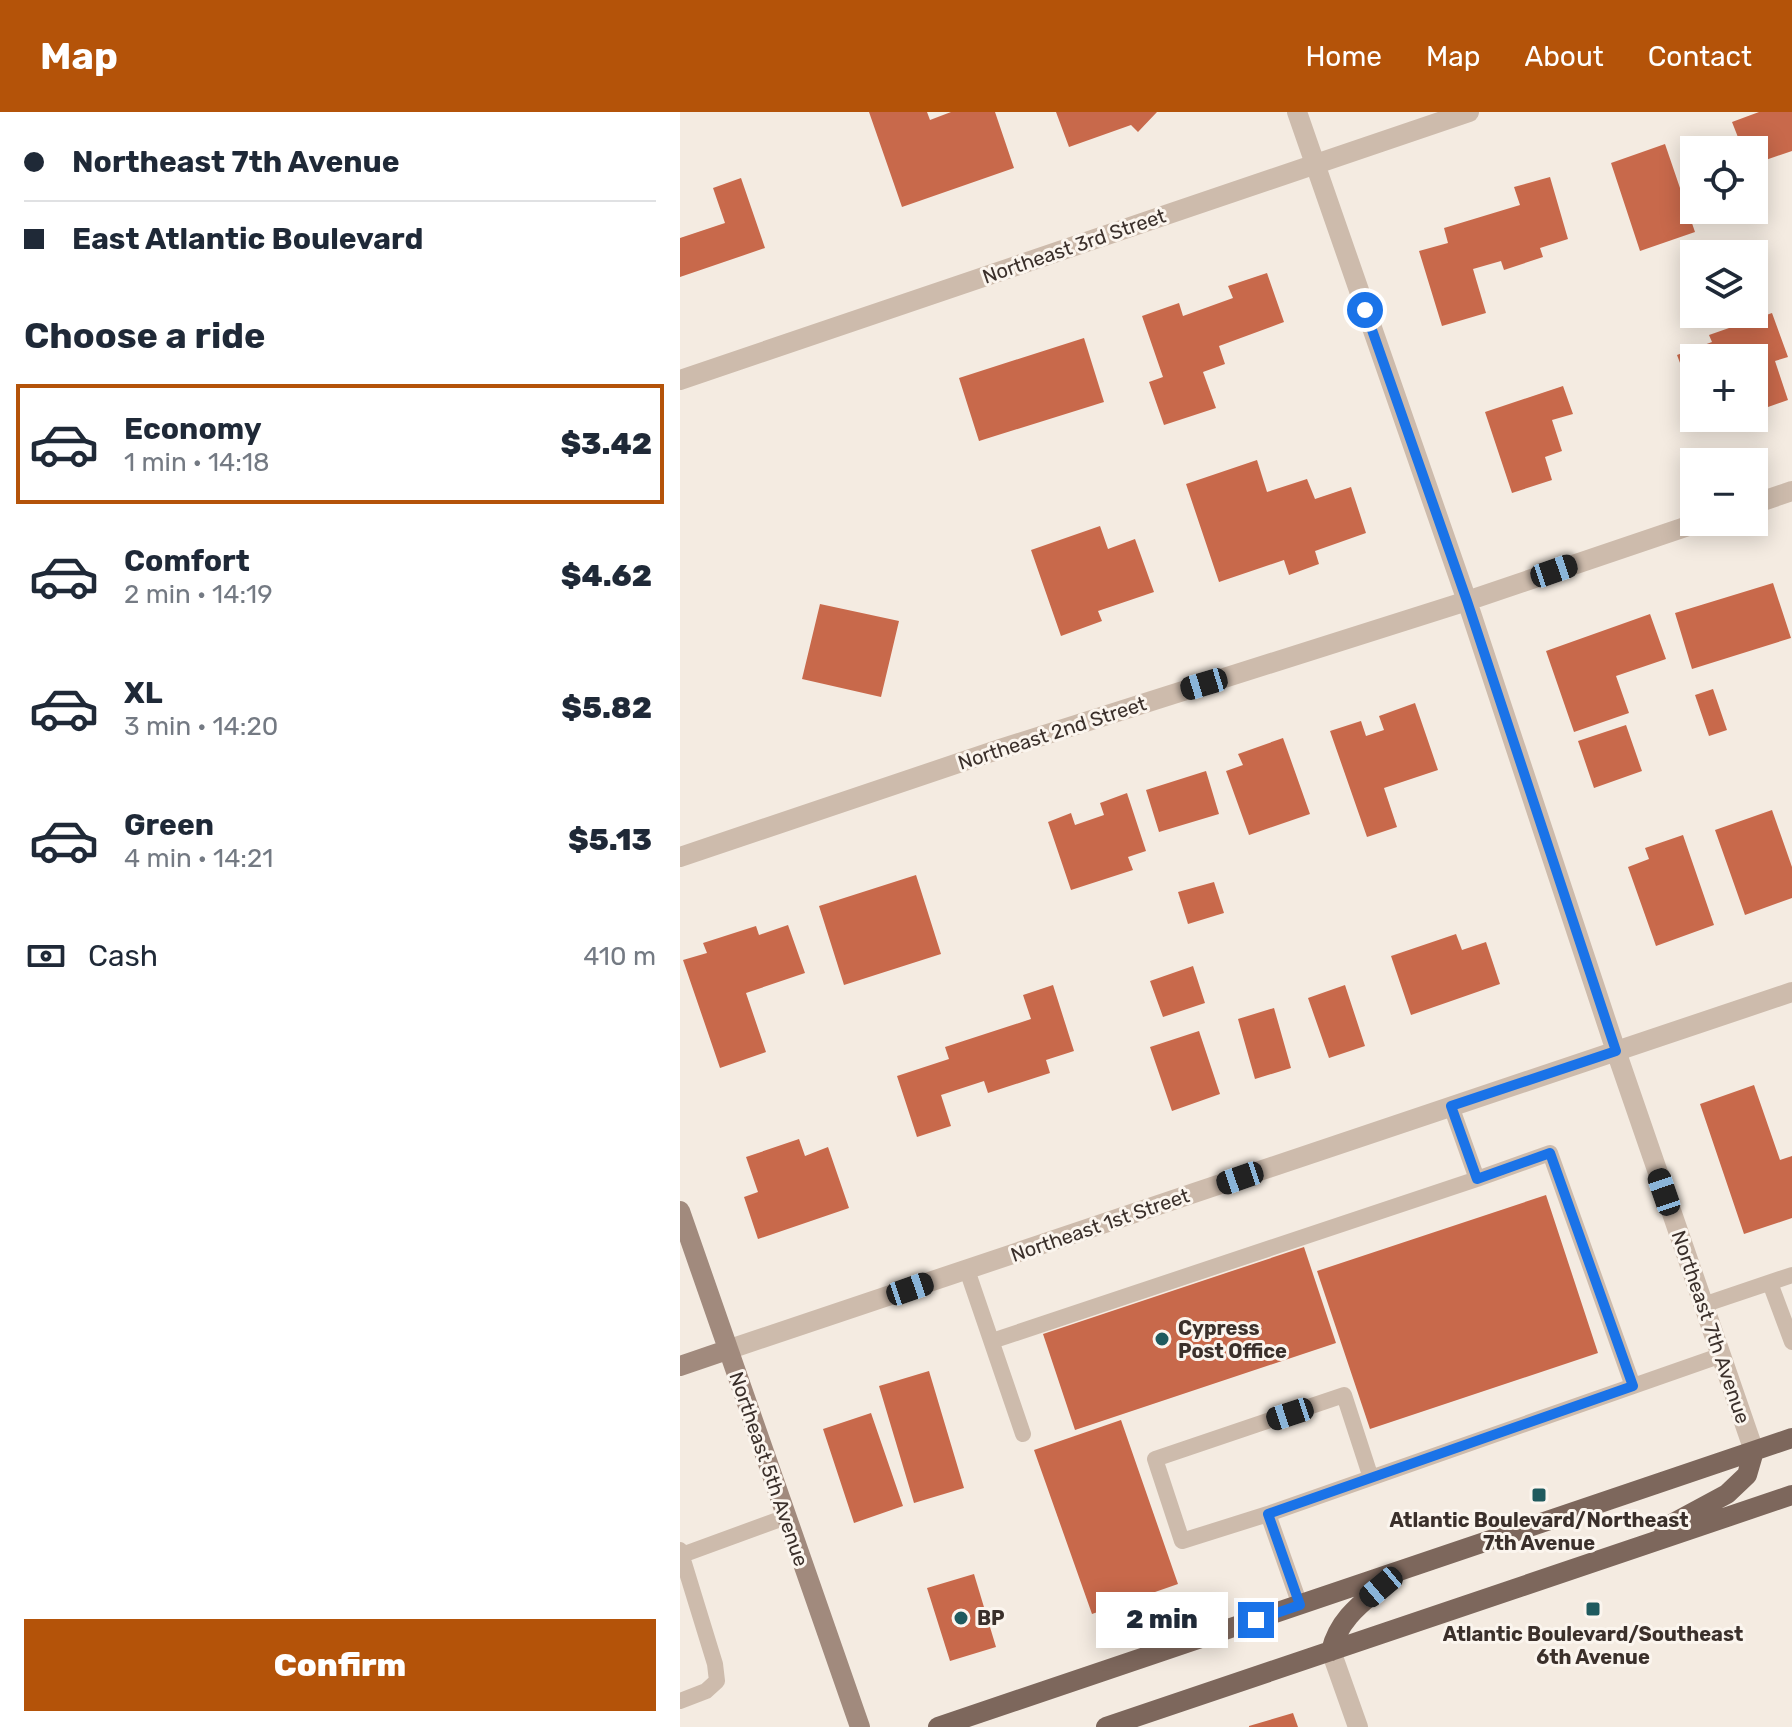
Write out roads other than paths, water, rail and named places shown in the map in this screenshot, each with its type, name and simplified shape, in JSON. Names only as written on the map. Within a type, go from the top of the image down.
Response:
[{"type":"main road","points":[[938,1727],[1792,1438]]},
{"type":"main road","points":[[1611,1556],[1727,1494],[1747,1475],[1754,1451]]},
{"type":"main road","points":[[1106,1727],[1792,1495]]},
{"type":"main road","points":[[1331,1651],[1344,1619],[1399,1571]]},
{"type":"street","name":"Northeast 7th Avenue","points":[[1297,112],[1467,601],[1616,1051],[1754,1451]]},
{"type":"street","name":"Northeast 3rd Street","points":[[680,380],[1469,112]]},
{"type":"street","points":[[1768,499],[1792,491]]},
{"type":"street","name":"Northeast 2nd Street","points":[[680,857],[1000,749],[1467,601],[1680,529]]},
{"type":"street","name":"Northeast 1st Street","points":[[680,1366],[1792,992]]},
{"type":"street","name":"Northeast 5th Avenue","points":[[680,1211],[860,1727]]},
{"type":"street","points":[[1331,1651],[1358,1727]]},
{"type":"lane","points":[[1451,1106],[1477,1179]]},
{"type":"lane","points":[[992,1341],[1550,1153],[1633,1386]]},
{"type":"lane","points":[[967,1270],[1023,1434]]},
{"type":"lane","points":[[1703,1305],[1792,1275]]},
{"type":"lane","points":[[1770,1283],[1792,1342]]},
{"type":"lane","points":[[1371,1478],[1344,1395],[1155,1459],[1182,1541],[1268,1514],[1371,1478],[1633,1386],[1719,1356]]},
{"type":"lane","points":[[1268,1514],[1300,1605]]},
{"type":"lane","points":[[680,1701],[706,1691],[717,1681],[715,1664],[681,1553],[786,1517]]},
{"type":"place","name":"Cypress Post Office","points":[[1162,1339]]},
{"type":"place","name":"Atlantic Boulevard/Northeast 7th Avenue","points":[[1539,1495]]},
{"type":"place","name":"Atlantic Boulevard/Southeast 6th Avenue","points":[[1593,1609]]},
{"type":"place","name":"BP","points":[[961,1618]]}]
